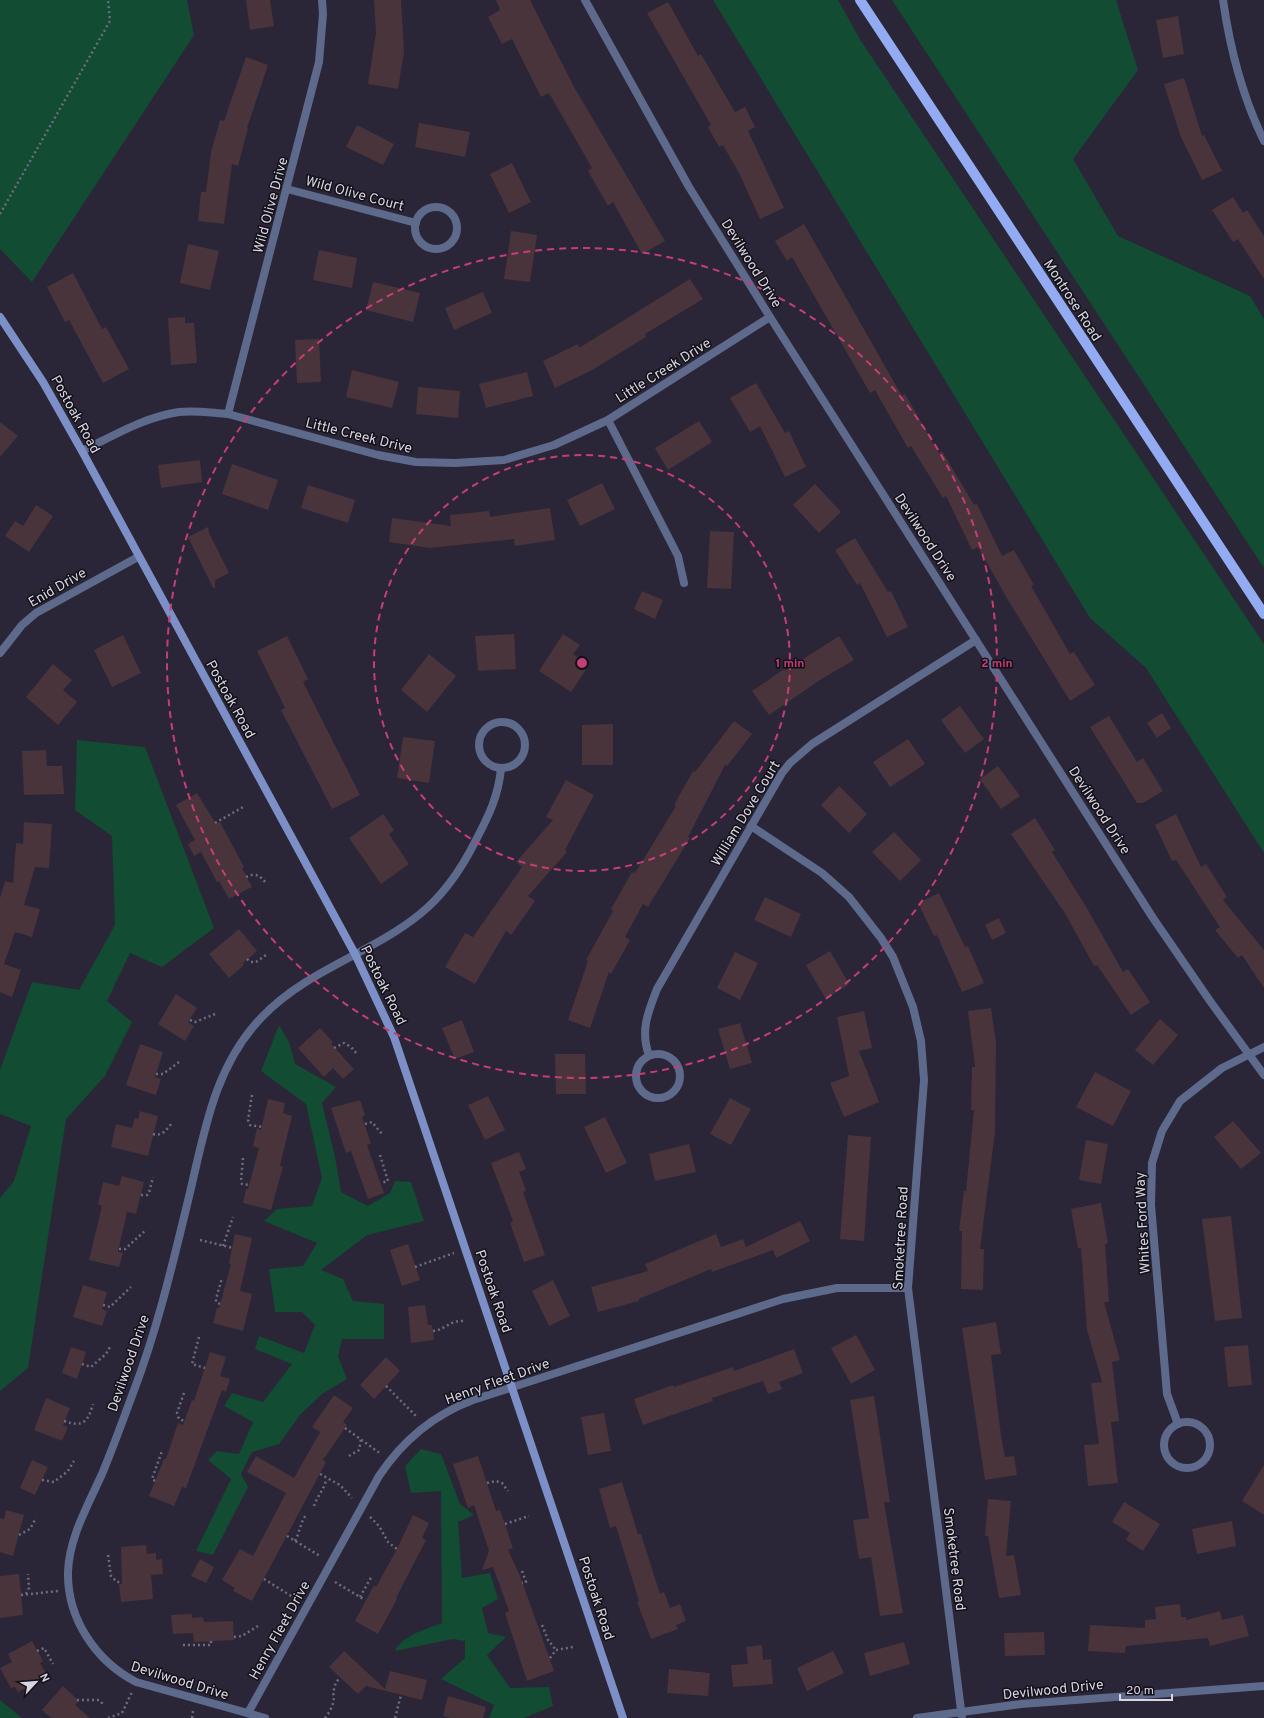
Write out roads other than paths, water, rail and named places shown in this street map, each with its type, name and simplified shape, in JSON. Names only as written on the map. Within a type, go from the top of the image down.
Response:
[{"type":"main road","name":"Montrose Road","points":[[860,0],[1264,614]]},
{"type":"street","name":"Wild Olive Drive","points":[[228,414],[319,62],[323,14],[322,0]]},
{"type":"street","name":"Devilwood Drive","points":[[585,0],[689,187],[770,317],[1153,918],[1210,1001],[1264,1075]]},
{"type":"street","points":[[1223,0],[1227,31],[1238,74],[1249,108],[1264,141]]},
{"type":"street","name":"Wild Olive Court","points":[[287,189],[416,223]]},
{"type":"street","name":"Wild Olive Court","points":[[431,208],[446,209],[456,220],[457,234],[448,246],[442,249],[427,248],[417,237],[416,223],[424,211],[431,208]]},
{"type":"street","name":"Postoak Road","points":[[0,317],[44,382],[82,451],[138,557],[355,954],[394,1037],[513,1387],[623,1718]]},
{"type":"street","name":"Little Creek Drive","points":[[82,451],[144,420],[180,412],[228,414],[378,455],[416,462],[455,463],[504,460],[554,446],[608,420],[770,317]]},
{"type":"street","points":[[608,420],[678,556],[684,583]]},
{"type":"street","name":"Enid Drive","points":[[0,653],[22,625],[36,613],[138,557]]},
{"type":"street","name":"William Dove Court","points":[[649,1055],[645,1045],[644,1030],[647,1012],[657,989],[782,773],[800,754],[824,736],[976,640]]},
{"type":"street","points":[[502,722],[509,723],[521,732],[525,746],[520,760],[514,765],[501,769],[494,767],[482,758],[478,744],[483,731],[495,723],[502,722]]},
{"type":"street","name":"Devilwood Drive","points":[[265,1718],[136,1682],[121,1675],[109,1665],[89,1641],[80,1625],[69,1590],[68,1570],[71,1548],[127,1408],[150,1345],[173,1263],[210,1108],[221,1078],[246,1035],[276,1002],[299,985],[403,926],[421,913],[452,881],[470,852],[494,806],[499,787],[501,769]]},
{"type":"street","name":"Smoketree Road","points":[[751,826],[822,873],[849,897],[878,932],[893,957],[913,1007],[921,1041],[924,1080],[908,1288],[962,1715]]},
{"type":"street","name":"Whites Ford Way","points":[[1178,1424],[1167,1394],[1151,1205],[1152,1163],[1162,1131],[1180,1101],[1222,1068],[1264,1047]]},
{"type":"street","points":[[649,1055],[664,1055],[676,1064],[679,1071],[678,1086],[673,1093],[666,1097],[651,1098],[639,1088],[635,1073],[638,1066],[649,1055]]},
{"type":"street","name":"Henry Fleet Drive","points":[[248,1713],[361,1508],[390,1460],[400,1447],[425,1425],[460,1405],[783,1299],[837,1288],[908,1288]]},
{"type":"street","points":[[1188,1422],[1198,1425],[1206,1432],[1210,1442],[1209,1452],[1204,1461],[1196,1467],[1186,1469],[1176,1466],[1168,1459],[1164,1449],[1165,1439],[1170,1430],[1178,1424],[1188,1422]]},
{"type":"street","name":"Devilwood Drive","points":[[917,1718],[962,1715],[1021,1704],[1264,1686]]}]
